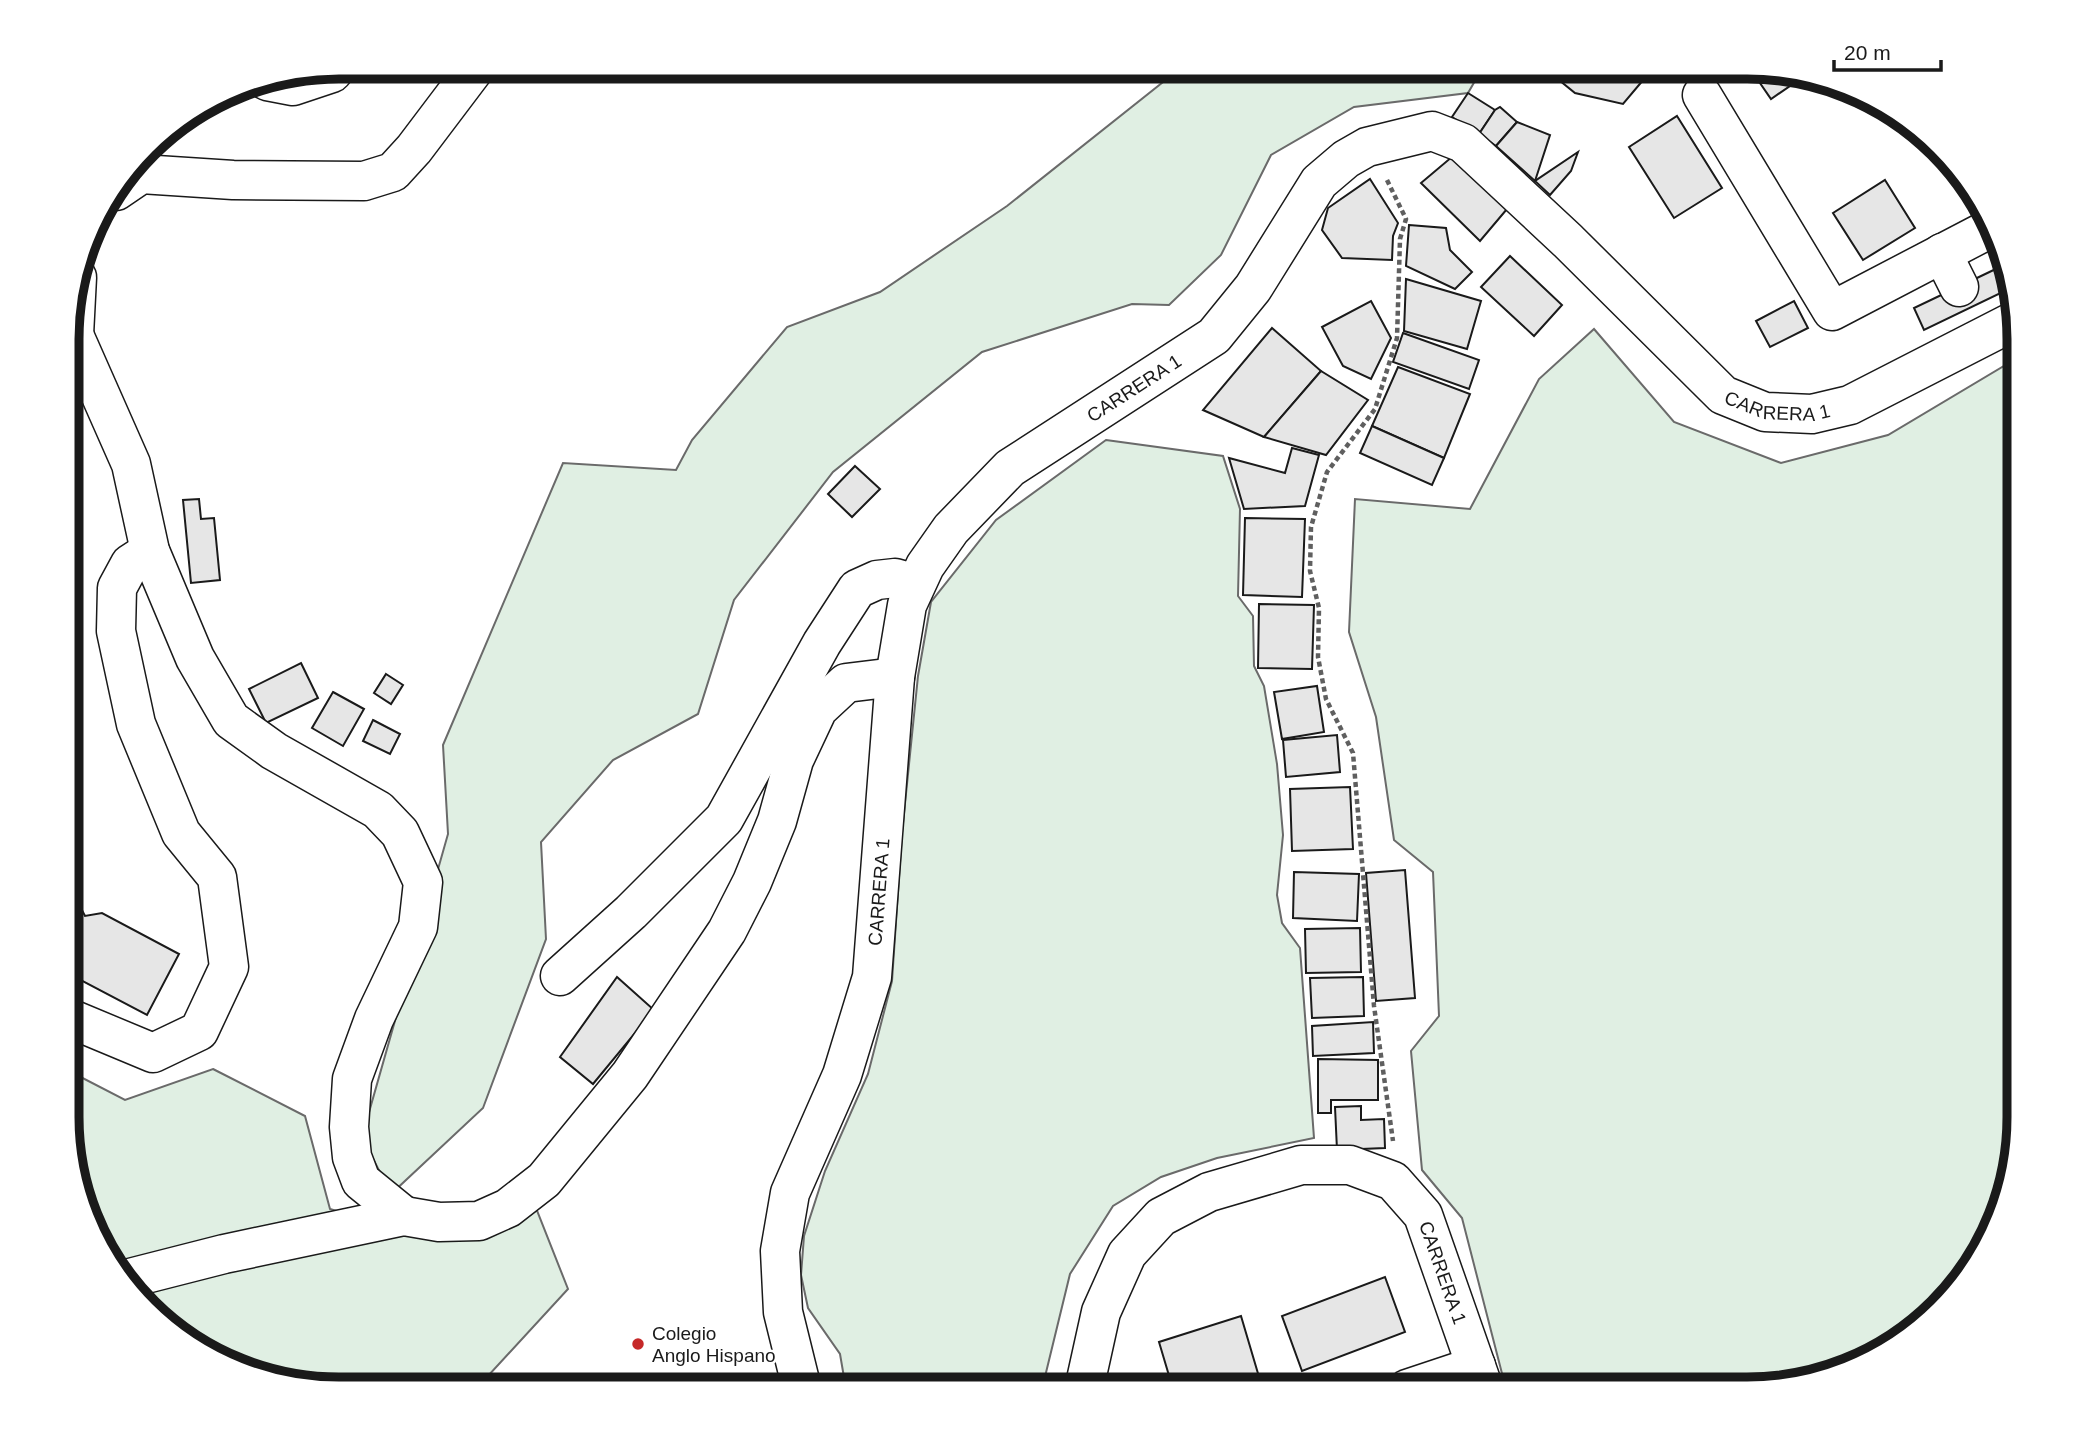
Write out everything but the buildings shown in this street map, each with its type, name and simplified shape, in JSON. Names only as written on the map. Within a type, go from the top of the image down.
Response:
[{"type":"street","points":[[132,180],[141,174],[233,180],[364,181],[393,172],[414,149],[466,79]]},
{"type":"street","points":[[286,85],[293,86],[310,80]]},
{"type":"street","points":[[1702,94],[1832,311],[1984,232]]},
{"type":"street","name":"CARRERA 1","points":[[799,1377],[783,1312],[780,1251],[790,1193],[842,1075],[872,977],[895,677],[907,605],[916,584],[951,529],[1010,468],[1214,337],[1253,288],[1319,182],[1346,159],[1367,147],[1432,131],[1463,143],[1568,241],[1723,395],[1765,412],[1812,414],[1850,405],[1971,310],[2007,318]]},
{"type":"street","points":[[1942,253],[1971,310]]},
{"type":"street","points":[[79,350],[131,464],[150,551],[195,658],[231,720],[274,751],[378,810],[400,833],[423,882],[418,927],[374,1019],[352,1079],[349,1127],[352,1157],[381,1197],[439,1222],[479,1221],[508,1208],[544,1180],[630,1075],[727,931],[752,882],[777,821],[794,760],[818,709],[846,683],[895,677]]},
{"type":"street","points":[[79,1021],[153,1052],[199,1031],[229,967],[217,877],[181,833],[136,724],[116,631],[117,588],[130,564],[150,551]]},
{"type":"street","points":[[560,976],[631,912],[724,819],[822,643],[857,589],[877,580],[895,578],[916,584]]},
{"type":"street","name":"CARRERA 1","points":[[1087,1377],[1101,1312],[1127,1254],[1161,1217],[1209,1192],[1301,1165],[1350,1165],[1393,1181],[1423,1215],[1480,1377]]},
{"type":"street","points":[[133,1277],[224,1254],[381,1197]]},
{"type":"path","points":[[1367,147],[1396,194],[1406,219],[1400,240],[1397,338],[1375,409],[1327,472],[1311,527],[1310,571],[1319,608],[1318,657],[1326,699],[1353,752],[1374,1006],[1395,1155],[1393,1181]]},
{"type":"green space","points":[[1167,79],[1476,79],[1468,93],[1354,107],[1271,155],[1221,255],[1169,305],[1132,304],[982,352],[833,472],[734,600],[698,714],[613,760],[541,842],[546,939],[483,1108],[391,1194],[362,1137],[448,834],[443,745],[563,463],[676,470],[692,440],[787,327],[880,292],[1007,206]]},
{"type":"green space","points":[[1594,329],[1674,422],[1781,463],[1888,435],[2007,364],[2007,1135],[2002,1168],[1993,1201],[1980,1232],[1954,1276],[1943,1289],[1919,1313],[1892,1333],[1847,1357],[1815,1368],[1765,1377],[1503,1377],[1462,1218],[1422,1170],[1411,1051],[1439,1016],[1433,872],[1394,840],[1376,717],[1349,632],[1355,499],[1470,509],[1539,379]]},
{"type":"green space","points":[[1106,440],[1223,456],[1240,509],[1238,596],[1253,616],[1254,666],[1264,686],[1277,764],[1283,835],[1277,895],[1282,923],[1300,948],[1314,1138],[1217,1158],[1161,1177],[1113,1206],[1070,1274],[1045,1377],[844,1377],[840,1354],[808,1308],[801,1275],[804,1236],[825,1171],[868,1074],[892,981],[902,833],[918,676],[931,602],[996,520]]},
{"type":"green space","points":[[213,1069],[305,1116],[330,1209],[391,1227],[532,1198],[568,1289],[487,1377],[321,1377],[271,1368],[239,1357],[180,1324],[143,1289],[123,1262],[99,1217],[88,1185],[81,1151],[79,1076],[125,1100]]},
{"type":"place","name":"Colegio Anglo Hispano","points":[[638,1344]]}]
